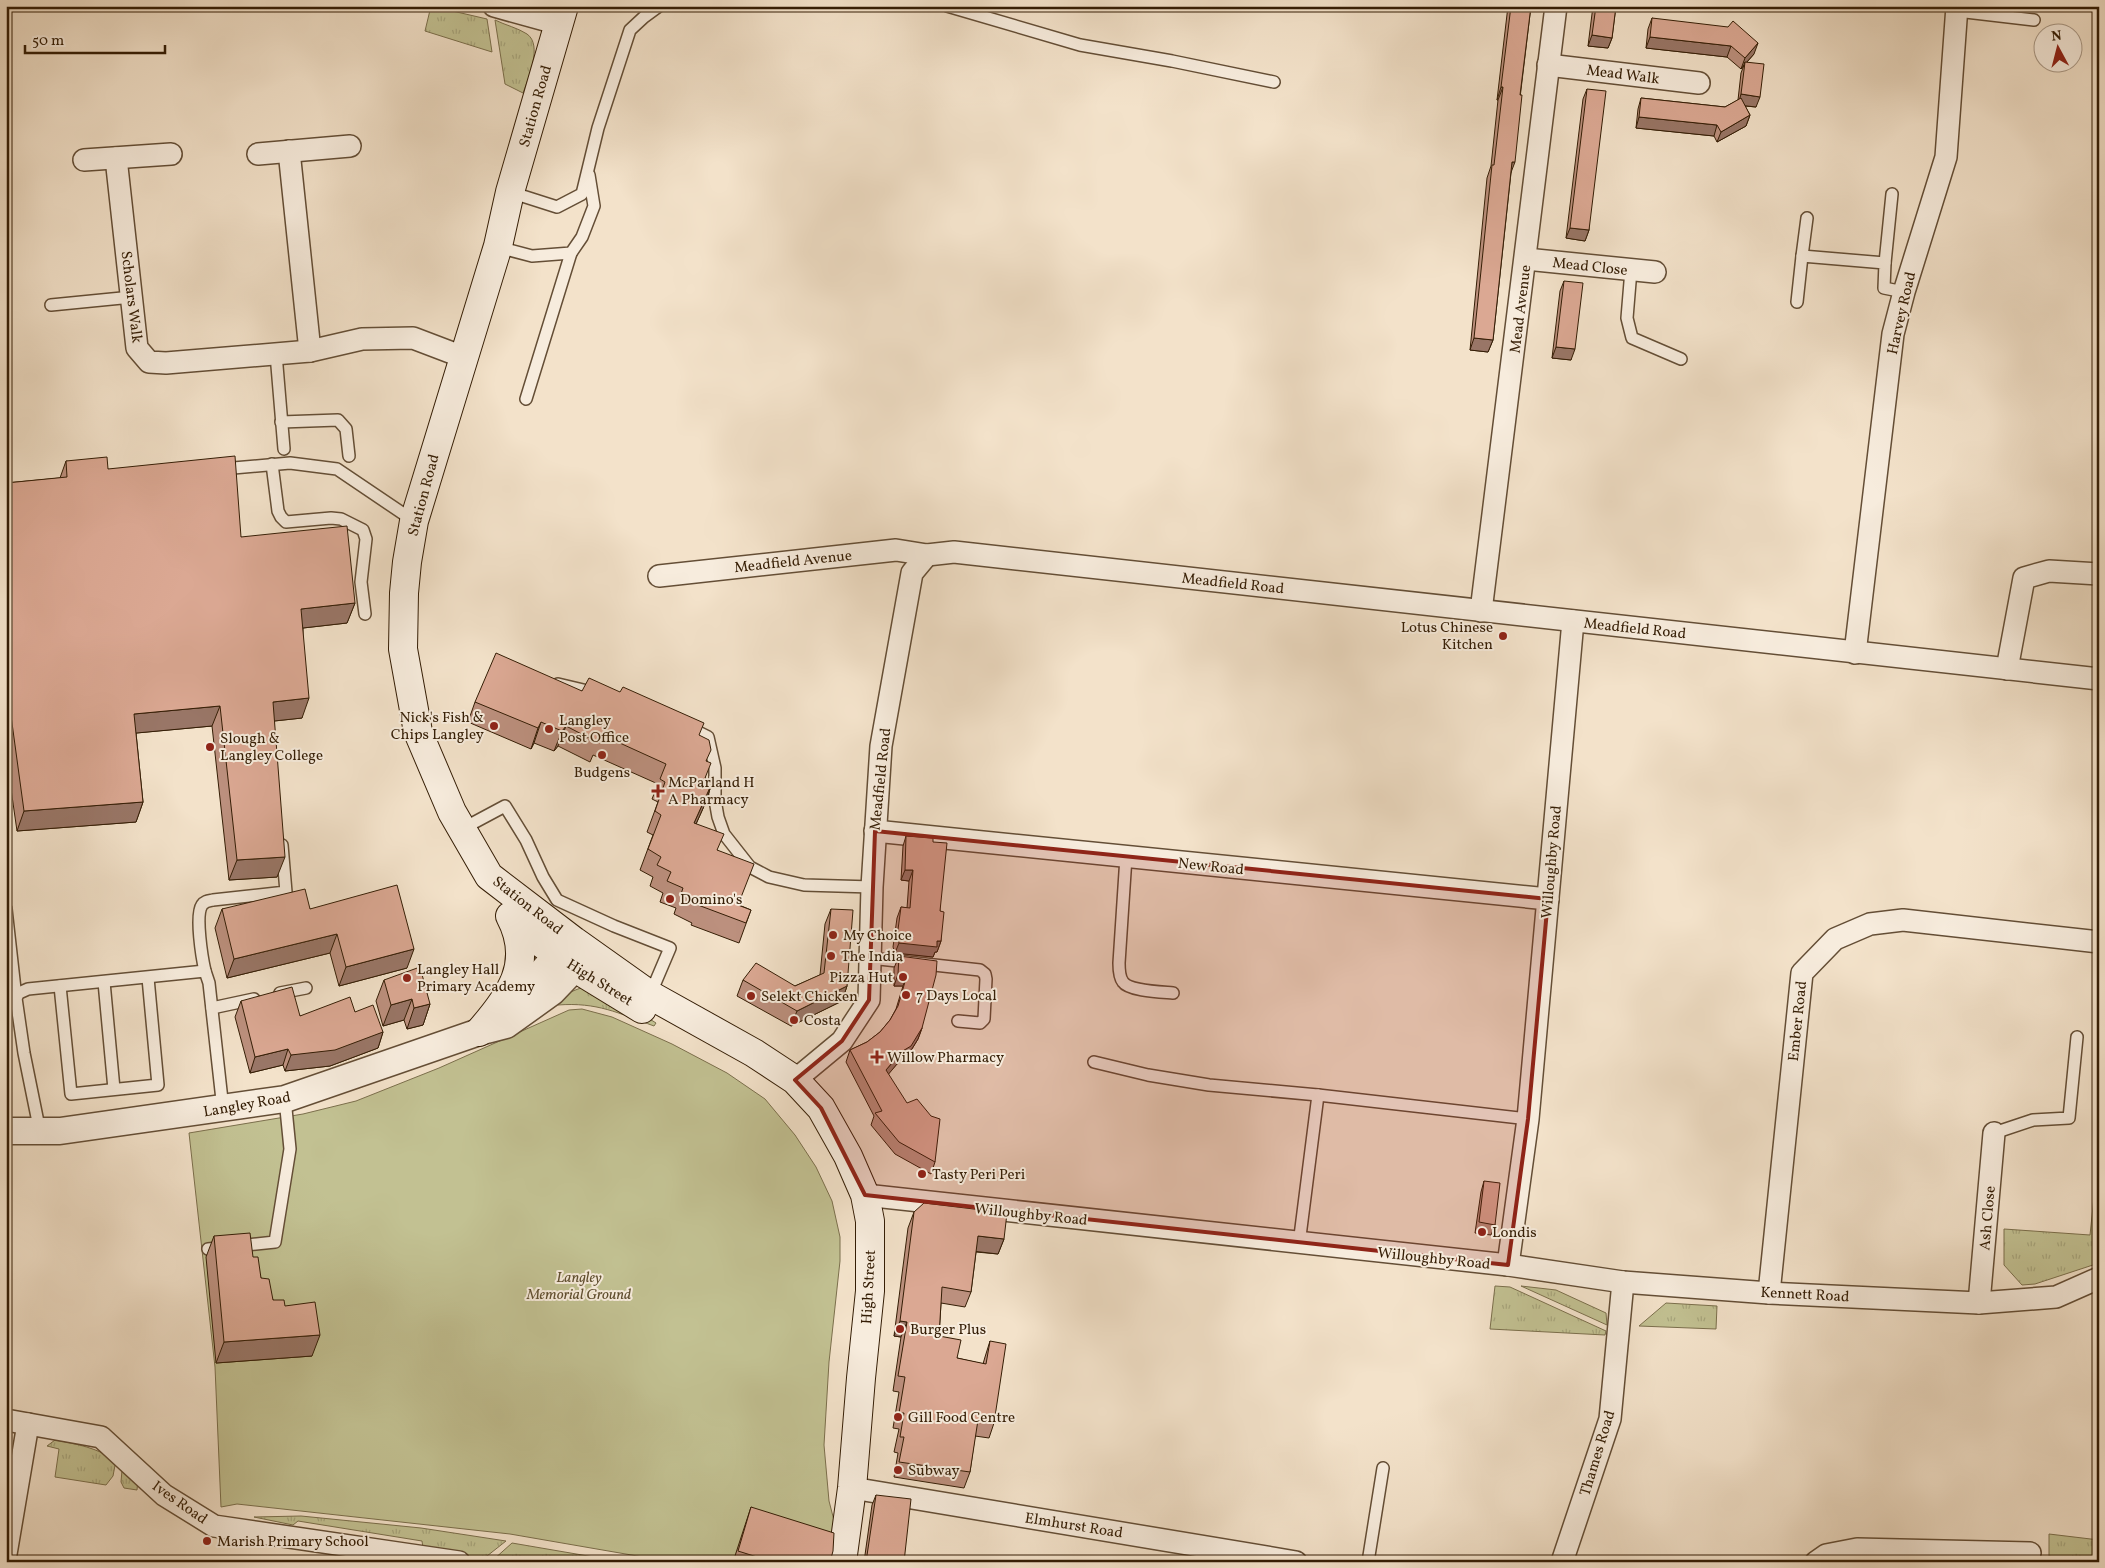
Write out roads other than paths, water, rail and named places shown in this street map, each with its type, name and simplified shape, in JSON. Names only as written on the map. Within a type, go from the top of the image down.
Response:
[{"type":"main road","name":"Station Road","points":[[561,15],[510,192],[498,246],[414,521],[404,593],[403,649],[418,732],[452,812],[489,876],[569,955]]},
{"type":"main road","points":[[479,1032],[500,1008],[511,991],[519,971],[520,960],[518,937],[514,923],[489,876]]},
{"type":"main road","name":"Station Road","points":[[514,923],[569,955]]},
{"type":"main road","name":"High Street","points":[[569,955],[650,995],[754,1053],[794,1080],[821,1108],[848,1156],[865,1196],[870,1221],[870,1291],[852,1488],[842,1562]]},
{"type":"main road","name":"High Street","points":[[569,955],[664,1021],[754,1053]]},
{"type":"street","points":[[494,6],[561,15]]},
{"type":"street","name":"Mead Avenue","points":[[1482,611],[1556,6]]},
{"type":"street","name":"Harvey Road","points":[[1855,653],[1893,334],[1904,292],[1946,157],[1957,9]]},
{"type":"street","name":"Mead Walk","points":[[1548,64],[1699,83]]},
{"type":"street","points":[[258,154],[350,146]]},
{"type":"street","points":[[288,151],[310,351]]},
{"type":"street","points":[[84,160],[171,154]]},
{"type":"street","name":"Scholars Walk","points":[[116,158],[137,348],[149,362],[166,364],[310,351],[362,340],[413,338],[463,357]]},
{"type":"street","name":"Mead Close","points":[[1526,259],[1655,272]]},
{"type":"street","name":"Meadfield Avenue","points":[[659,576],[896,550],[927,555]]},
{"type":"street","name":"Meadfield Road","points":[[794,1080],[842,1041],[868,1000],[875,831],[882,746],[912,573],[927,555],[954,552],[2099,679]]},
{"type":"street","points":[[2007,668],[2024,578],[2049,571],[2099,574]]},
{"type":"street","name":"Willoughby Road","points":[[865,1196],[1508,1265],[1528,1119],[1573,622]]},
{"type":"street","name":"New Road","points":[[875,831],[1548,899]]},
{"type":"street","name":"Ember Road","points":[[1769,1292],[1802,973],[1834,939],[1870,924],[1903,920],[2099,942]]},
{"type":"street","name":"Langley Road","points":[[6,1132],[40,1132],[223,1109],[284,1099],[479,1032],[502,1017],[569,955]]},
{"type":"street","name":"Ash Close","points":[[1979,1303],[1994,1133]]},
{"type":"street","name":"Kennett Road","points":[[1508,1265],[1622,1282],[1979,1303],[2056,1297],[2099,1278]]},
{"type":"street","name":"Thames Road","points":[[1562,1562],[1610,1419],[1622,1282]]},
{"type":"street","name":"Ives Road","points":[[6,1420],[101,1437],[164,1494],[214,1526],[431,1560],[459,1562]]},
{"type":"street","points":[[6,1554],[28,1424]]},
{"type":"street","name":"Elmhurst Road","points":[[852,1488],[1296,1562]]},
{"type":"street","points":[[1816,1562],[1826,1555],[1857,1549],[2030,1553]]},
{"type":"lane","points":[[510,192],[557,207],[582,194],[598,128],[630,30],[659,6]]},
{"type":"lane","points":[[947,6],[1080,45],[1172,61],[1274,82]]},
{"type":"lane","points":[[1957,9],[2034,20]]},
{"type":"lane","points":[[526,399],[571,253],[582,237],[594,206],[588,168]]},
{"type":"lane","points":[[1892,194],[1884,288],[1904,292]]},
{"type":"lane","points":[[1797,302],[1807,218]]},
{"type":"lane","points":[[498,246],[532,256],[571,253]]},
{"type":"lane","points":[[1802,256],[1886,262]]},
{"type":"lane","points":[[1631,270],[1627,318],[1632,338],[1681,359]]},
{"type":"lane","points":[[51,305],[132,297]]},
{"type":"lane","points":[[276,354],[284,449]]},
{"type":"lane","points":[[281,422],[338,420],[346,429],[349,456]]},
{"type":"lane","points":[[215,470],[290,462],[338,469],[414,521]]},
{"type":"lane","points":[[272,464],[278,511],[286,522],[331,518],[341,519],[363,530],[366,539],[361,582],[365,614]]},
{"type":"lane","points":[[549,681],[611,697]]},
{"type":"lane","points":[[678,722],[708,738],[715,768],[715,800],[718,817],[724,834],[750,867],[769,877],[804,885],[872,887]]},
{"type":"lane","points":[[462,829],[505,806],[526,840],[543,877],[557,900],[614,926],[670,948],[650,995]]},
{"type":"lane","points":[[223,1109],[209,983],[205,971],[199,920],[200,910],[206,901],[286,892],[281,829]]},
{"type":"lane","points":[[1126,857],[1119,963],[1121,978],[1124,984],[1130,988],[1173,993]]},
{"type":"lane","points":[[6,909],[24,1053],[40,1132]]},
{"type":"lane","points":[[870,958],[980,970],[986,979],[984,1019],[980,1022],[958,1021]]},
{"type":"lane","points":[[16,998],[19,993],[28,989],[205,971]]},
{"type":"lane","points":[[60,986],[71,1094],[158,1085],[148,978]]},
{"type":"lane","points":[[104,982],[114,1089]]},
{"type":"lane","points":[[212,1008],[306,988]]},
{"type":"lane","points":[[1994,1133],[2033,1120],[2069,1118],[2077,1037]]},
{"type":"lane","points":[[1094,1062],[1209,1085],[1318,1095],[1528,1119]]},
{"type":"lane","points":[[1299,1244],[1318,1095]]},
{"type":"lane","points":[[208,1249],[275,1242],[290,1149],[284,1099]]},
{"type":"lane","points":[[1368,1562],[1383,1468]]},
{"type":"place","name":"Lotus Chinese Kitchen","points":[[1503,636]]},
{"type":"place","name":"Nick's Fish & Chips Langley","points":[[494,726]]},
{"type":"place","name":"Langley Post Office","points":[[549,729]]},
{"type":"place","name":"Slough & Langley College","points":[[210,747]]},
{"type":"place","name":"Budgens","points":[[602,755]]},
{"type":"place","name":"McParland H A Pharmacy","points":[[658,791]]},
{"type":"place","name":"Domino's","points":[[670,899]]},
{"type":"place","name":"My Choice","points":[[833,935]]},
{"type":"place","name":"The India","points":[[831,956]]},
{"type":"place","name":"Pizza Hut","points":[[903,977]]},
{"type":"place","name":"Langley Hall Primary Academy","points":[[407,978]]},
{"type":"place","name":"7 Days Local","points":[[906,995]]},
{"type":"place","name":"Selekt Chicken","points":[[751,996]]},
{"type":"place","name":"Costa","points":[[794,1020]]},
{"type":"place","name":"Willow Pharmacy","points":[[877,1057]]},
{"type":"place","name":"Tasty Peri Peri","points":[[922,1174]]},
{"type":"place","name":"Londis","points":[[1482,1232]]},
{"type":"place","name":"Burger Plus","points":[[900,1329]]},
{"type":"place","name":"Gill Food Centre","points":[[898,1417]]},
{"type":"place","name":"Subway","points":[[898,1470]]},
{"type":"place","name":"Marish Primary School","points":[[207,1541]]},
{"type":"park label","name":"Langley Memorial Ground","points":[[579,1286]]}]
